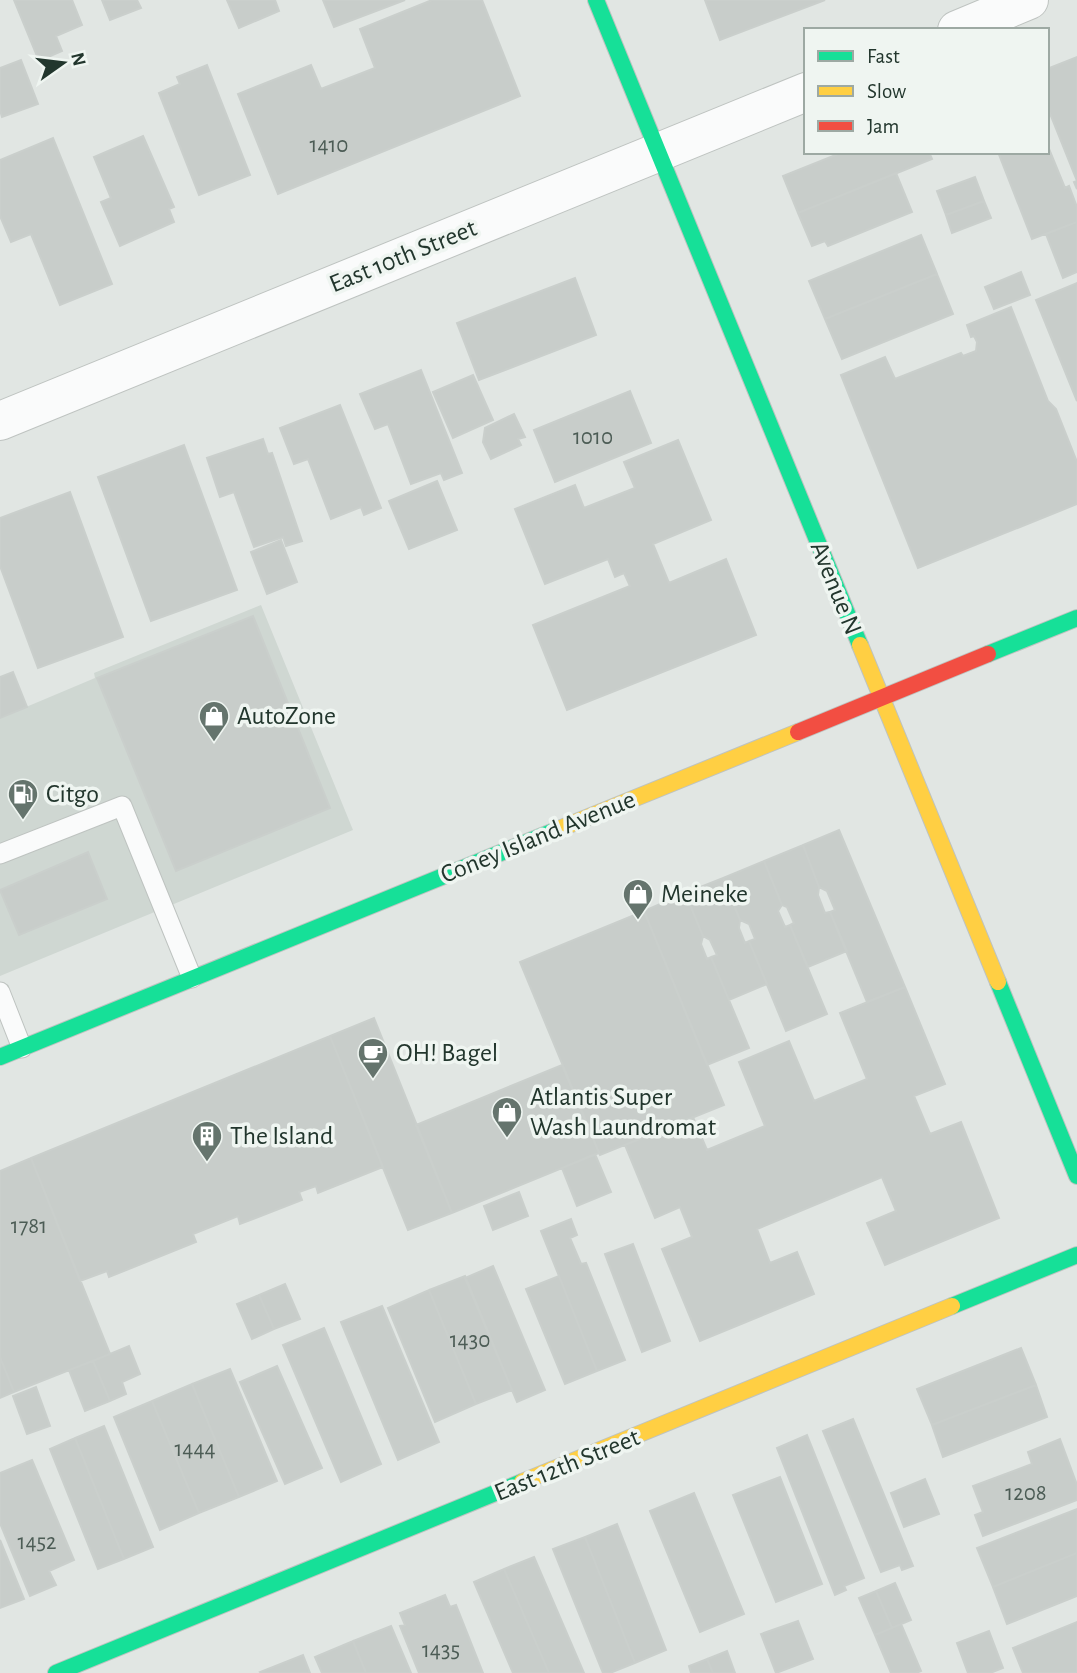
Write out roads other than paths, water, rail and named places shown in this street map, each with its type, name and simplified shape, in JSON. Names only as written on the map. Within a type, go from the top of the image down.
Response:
[{"type":"street","name":"Avenue N","points":[[596,0],[1077,1176]]},
{"type":"street","points":[[962,28],[1030,0]]},
{"type":"street","name":"East 10th Street","points":[[0,421],[804,93]]},
{"type":"street","name":"Coney Island Avenue","points":[[0,1057],[1077,618]]},
{"type":"street","name":"East 12th Street","points":[[56,1673],[1077,1255]]},
{"type":"lane","points":[[0,853],[122,806],[192,978]]},
{"type":"lane","points":[[0,992],[22,1048]]},
{"type":"place","name":"AutoZone","points":[[214,743]]},
{"type":"place","name":"Citgo","points":[[23,821]]},
{"type":"place","name":"Meineke","points":[[638,921]]},
{"type":"place","name":"OH! Bagel","points":[[373,1080]]},
{"type":"place","name":"Atlantis Super Wash Laundromat","points":[[507,1139]]},
{"type":"place","name":"The Island","points":[[207,1163]]}]
